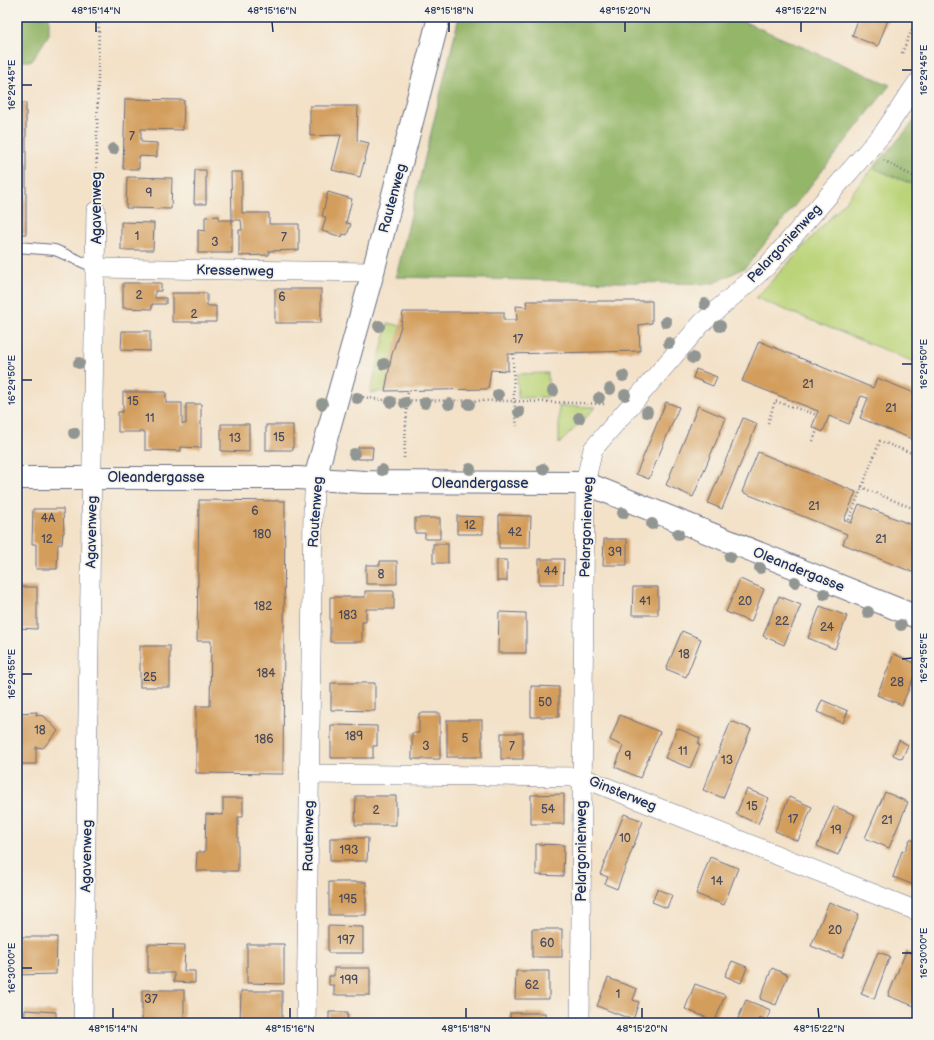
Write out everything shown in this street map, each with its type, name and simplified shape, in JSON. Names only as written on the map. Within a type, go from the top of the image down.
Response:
[{"type":"street","name":"Rautenweg","points":[[306,1023],[315,478],[373,272],[439,17]]},
{"type":"street","name":"Pelargonienweg","points":[[580,1023],[584,483],[593,448],[702,323],[767,266],[884,132],[917,83]]},
{"type":"street","name":"Agavenweg","points":[[83,1023],[96,211]]},
{"type":"street","name":"Kressenweg","points":[[96,268],[373,272]]},
{"type":"street","name":"Oleandergasse","points":[[17,478],[315,478],[365,482],[584,483],[917,617]]},
{"type":"street","name":"Ginsterweg","points":[[309,774],[581,777],[917,911]]},
{"type":"lane","points":[[17,247],[55,250],[96,268]]},
{"type":"path","name":"Agavenweg","points":[[96,211],[99,17]]},
{"type":"path","points":[[902,53],[917,17]]},
{"type":"path","points":[[870,149],[898,170],[917,178]]},
{"type":"path","points":[[513,354],[514,401],[517,426]]},
{"type":"path","points":[[404,458],[408,390]]},
{"type":"path","points":[[362,397],[382,400],[514,401],[606,404]]},
{"type":"path","points":[[768,423],[775,401],[816,415]]},
{"type":"path","points":[[813,441],[817,430]]},
{"type":"path","points":[[849,520],[880,441],[917,454]]},
{"type":"path","points":[[861,487],[917,510]]},
{"type":"green space","points":[[17,17],[49,17],[49,34],[32,61],[17,61]]},
{"type":"green space","points":[[459,17],[733,17],[890,85],[746,267],[712,284],[396,277]]},
{"type":"green space","points":[[917,118],[917,186],[873,168]]},
{"type":"green space","points":[[873,168],[917,186],[917,363],[756,298],[842,205]]},
{"type":"green space","points":[[388,323],[401,326],[385,391],[370,393]]},
{"type":"green space","points":[[548,373],[548,397],[518,398],[517,374]]},
{"type":"green space","points":[[559,406],[596,407],[559,444]]},
{"type":"building","points":[[859,17],[889,17],[878,46],[852,36]]},
{"type":"building","points":[[125,99],[184,100],[183,130],[141,129],[141,142],[157,143],[157,157],[139,156],[139,169],[123,169]]},
{"type":"building","points":[[17,103],[26,103],[26,234],[17,234]]},
{"type":"building","points":[[310,106],[358,106],[357,140],[369,143],[360,177],[332,170],[341,135],[310,136]]},
{"type":"building","points":[[195,170],[206,170],[206,204],[194,204]]},
{"type":"building","points":[[231,172],[242,172],[242,213],[269,213],[269,224],[299,224],[299,250],[269,251],[269,255],[239,256],[239,230],[242,230],[241,220],[232,220]]},
{"type":"building","points":[[127,177],[172,178],[171,209],[126,208]]},
{"type":"building","points":[[328,192],[352,199],[346,223],[351,224],[347,235],[343,234],[342,237],[322,231],[326,217],[322,216]]},
{"type":"building","points":[[219,216],[219,220],[232,220],[232,253],[198,253],[198,230],[205,231],[205,217]]},
{"type":"building","points":[[121,222],[154,223],[153,250],[121,250]]},
{"type":"building","points":[[123,283],[161,283],[161,291],[155,291],[155,298],[166,298],[166,304],[152,304],[152,309],[123,308]]},
{"type":"building","points":[[275,289],[321,289],[321,323],[275,323]]},
{"type":"building","points":[[172,293],[207,293],[207,306],[216,306],[216,322],[172,322]]},
{"type":"building","points":[[526,301],[652,301],[652,323],[639,325],[640,351],[508,354],[508,371],[491,370],[488,389],[385,391],[392,354],[401,326],[403,312],[504,312],[504,320],[517,320],[516,306],[527,307]]},
{"type":"building","points":[[122,331],[150,331],[150,351],[121,350]]},
{"type":"building","points":[[759,341],[873,388],[877,378],[917,394],[917,441],[860,418],[868,398],[861,396],[849,424],[829,416],[823,432],[812,427],[818,411],[742,381]]},
{"type":"building","points":[[696,369],[717,377],[713,386],[693,378]]},
{"type":"building","points":[[123,392],[166,392],[166,403],[182,403],[182,424],[186,424],[186,404],[201,404],[201,448],[181,447],[181,451],[145,450],[145,432],[118,432],[118,412],[123,412]]},
{"type":"building","points":[[666,402],[679,407],[649,479],[636,474]]},
{"type":"building","points":[[698,406],[726,418],[693,497],[666,485]]},
{"type":"building","points":[[743,418],[757,424],[722,509],[708,503]]},
{"type":"building","points":[[221,424],[249,424],[249,452],[221,451]]},
{"type":"building","points":[[266,425],[293,425],[293,450],[266,450]]},
{"type":"building","points":[[358,447],[373,447],[372,459],[358,459]]},
{"type":"building","points":[[758,452],[856,492],[844,520],[851,523],[859,504],[917,527],[917,574],[843,544],[847,534],[742,492]]},
{"type":"building","points":[[199,500],[285,501],[283,774],[196,773],[196,706],[210,706],[211,641],[197,641]]},
{"type":"building","points":[[33,509],[63,509],[64,533],[62,544],[58,544],[57,569],[36,569],[36,544],[32,544]]},
{"type":"building","points":[[499,515],[531,516],[530,548],[499,548]]},
{"type":"building","points":[[457,516],[483,517],[483,534],[457,534]]},
{"type":"building","points":[[415,518],[440,518],[440,539],[425,539],[425,533],[415,533]]},
{"type":"building","points":[[604,539],[627,539],[627,565],[603,565]]},
{"type":"building","points":[[433,544],[448,544],[448,563],[433,563]]},
{"type":"building","points":[[539,559],[564,559],[563,584],[539,584]]},
{"type":"building","points":[[497,560],[507,560],[507,581],[497,581]]},
{"type":"building","points":[[380,561],[397,561],[397,584],[366,584],[366,565],[380,565]]},
{"type":"building","points":[[740,579],[764,589],[751,622],[726,612]]},
{"type":"building","points":[[17,587],[37,587],[37,629],[17,628]]},
{"type":"building","points":[[633,587],[658,587],[658,615],[632,615]]},
{"type":"building","points":[[365,591],[394,591],[394,609],[366,609],[366,622],[362,622],[362,642],[330,642],[330,597],[365,597]]},
{"type":"building","points":[[779,596],[801,605],[784,645],[763,636]]},
{"type":"building","points":[[820,606],[847,616],[835,649],[808,638]]},
{"type":"building","points":[[499,612],[526,613],[526,653],[498,653]]},
{"type":"building","points":[[682,631],[701,639],[686,677],[666,669]]},
{"type":"building","points":[[140,646],[170,646],[170,687],[140,687]]},
{"type":"building","points":[[894,654],[917,664],[917,669],[902,705],[877,695]]},
{"type":"building","points":[[331,683],[375,683],[375,711],[331,710]]},
{"type":"building","points":[[531,686],[559,687],[559,717],[531,717]]},
{"type":"building","points":[[822,700],[848,711],[843,723],[817,712]]},
{"type":"building","points":[[37,712],[36,715],[44,716],[58,731],[43,748],[36,747],[36,764],[17,764],[17,713]]},
{"type":"building","points":[[419,713],[440,713],[440,759],[412,759],[412,733],[419,733]]},
{"type":"building","points":[[620,715],[660,732],[640,778],[615,767],[623,746],[610,740]]},
{"type":"building","points":[[447,720],[482,720],[482,757],[447,757]]},
{"type":"building","points":[[731,721],[751,729],[723,798],[703,790]]},
{"type":"building","points":[[331,725],[377,726],[377,746],[373,746],[373,758],[331,758]]},
{"type":"building","points":[[677,728],[700,738],[698,744],[700,745],[690,768],[665,758]]},
{"type":"building","points":[[501,733],[523,733],[523,759],[501,759]]},
{"type":"building","points":[[899,740],[908,745],[902,759],[893,755]]},
{"type":"building","points":[[747,789],[769,798],[758,824],[736,814]]},
{"type":"building","points":[[885,792],[908,802],[889,848],[865,838]]},
{"type":"building","points":[[564,794],[564,824],[531,824],[531,795]]},
{"type":"building","points":[[356,796],[396,796],[396,825],[355,825]]},
{"type":"building","points":[[789,797],[812,807],[798,841],[775,831]]},
{"type":"building","points":[[223,798],[243,798],[243,817],[238,817],[238,871],[196,871],[197,852],[205,852],[206,814],[223,815]]},
{"type":"building","points":[[834,806],[855,815],[838,855],[817,846]]},
{"type":"building","points":[[624,814],[643,821],[617,889],[605,884],[608,877],[600,874]]},
{"type":"building","points":[[330,838],[368,838],[367,861],[330,861]]},
{"type":"building","points":[[910,839],[917,842],[917,886],[893,877],[902,851],[905,851]]},
{"type":"building","points":[[536,844],[564,845],[563,876],[536,875]]},
{"type":"building","points":[[710,857],[738,868],[724,905],[696,894]]},
{"type":"building","points":[[329,882],[366,882],[366,915],[329,915]]},
{"type":"building","points":[[657,889],[672,895],[667,908],[652,902]]},
{"type":"building","points":[[829,902],[859,914],[842,958],[811,946]]},
{"type":"building","points":[[328,926],[363,927],[363,953],[328,953]]},
{"type":"building","points":[[532,929],[562,929],[562,957],[532,957]]},
{"type":"building","points":[[17,937],[57,937],[56,974],[17,975]]},
{"type":"building","points":[[148,944],[185,945],[184,971],[195,971],[195,983],[174,982],[174,973],[148,973]]},
{"type":"building","points":[[247,944],[284,944],[284,984],[247,983]]},
{"type":"building","points":[[906,951],[917,956],[917,1007],[888,996]]},
{"type":"building","points":[[878,952],[890,956],[874,999],[861,994]]},
{"type":"building","points":[[732,961],[747,967],[741,983],[725,976]]},
{"type":"building","points":[[334,968],[370,968],[370,995],[334,995],[334,985],[329,985],[329,976],[334,976]]},
{"type":"building","points":[[772,968],[788,975],[776,1005],[760,999]]},
{"type":"building","points":[[516,971],[549,971],[549,999],[515,999]]},
{"type":"building","points":[[608,978],[637,989],[633,1000],[639,1002],[633,1020],[597,1006]]},
{"type":"building","points":[[695,984],[725,995],[715,1021],[685,1009]]},
{"type":"building","points":[[142,990],[184,990],[184,1023],[142,1023]]},
{"type":"building","points":[[241,991],[282,991],[282,1023],[240,1023]]},
{"type":"building","points":[[746,1000],[771,1010],[766,1021],[760,1018],[759,1023],[736,1023]]},
{"type":"building","points":[[25,1010],[56,1012],[56,1023],[24,1023]]},
{"type":"building","points":[[329,1012],[348,1012],[347,1023],[329,1023]]},
{"type":"building","points":[[510,1013],[545,1013],[545,1023],[510,1023]]}]
